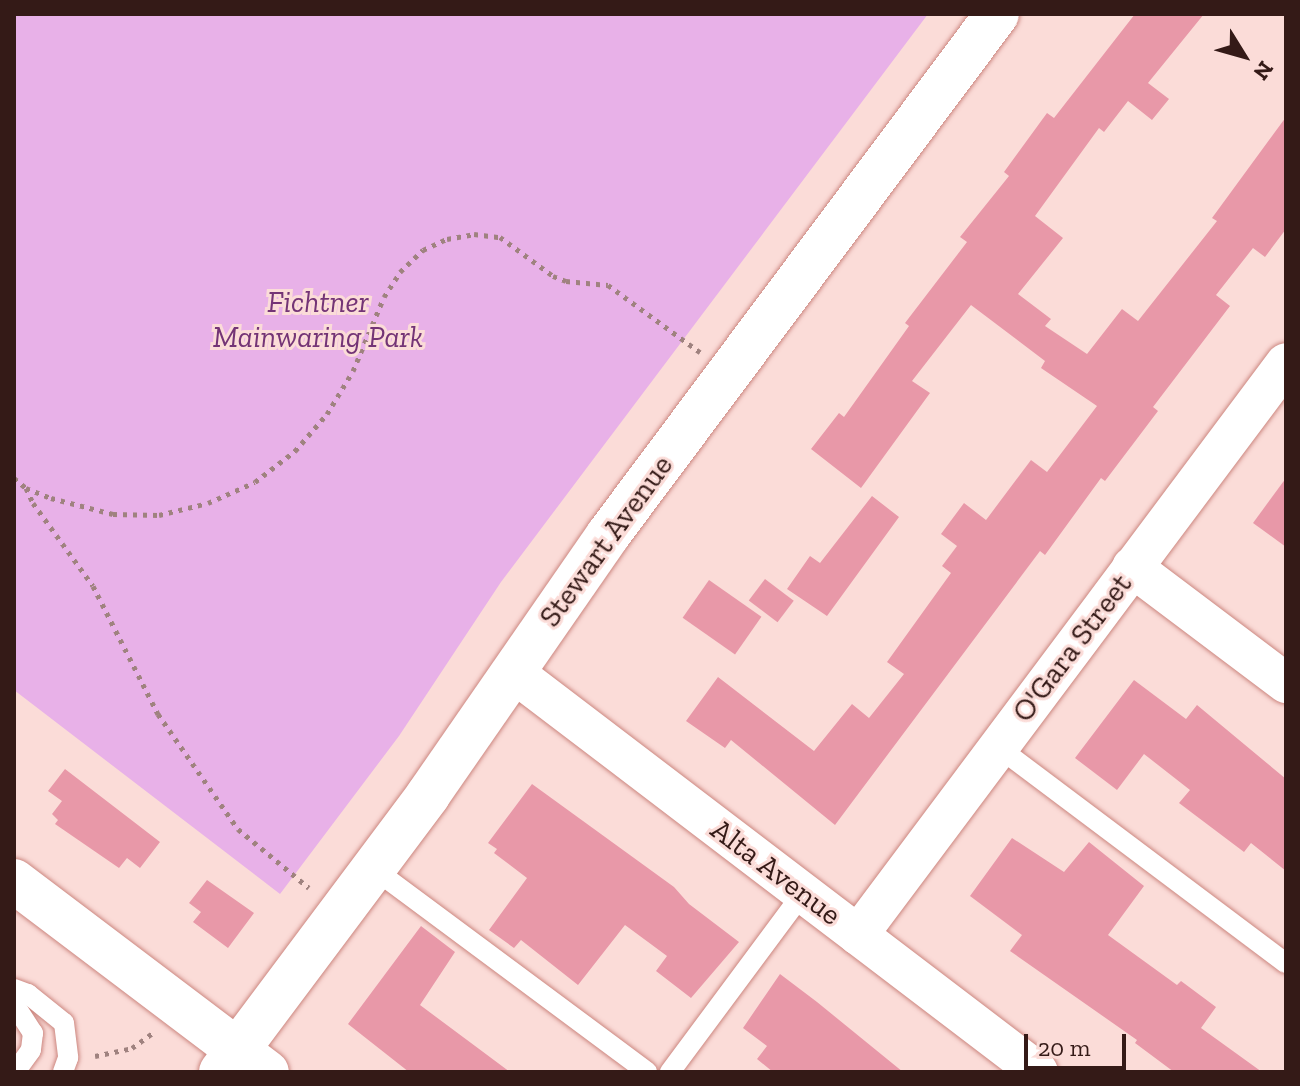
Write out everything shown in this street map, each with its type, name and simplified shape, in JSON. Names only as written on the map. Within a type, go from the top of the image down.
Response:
[{"type":"main road","name":"Stewart Avenue","points":[[242,1064],[340,914],[608,535],[997,14]]},
{"type":"main road","points":[[14,881],[242,1064]]},
{"type":"street","name":"O'Gara Street","points":[[858,935],[1132,567],[1280,385]]},
{"type":"street","points":[[1132,567],[1286,683]]},
{"type":"street","name":"Alta Avenue","points":[[513,672],[1038,1072]]},
{"type":"lane","points":[[998,747],[1286,963]]},
{"type":"lane","points":[[374,869],[647,1072]]},
{"type":"lane","points":[[670,1072],[803,893]]},
{"type":"lane","points":[[14,989],[28,994],[64,1023],[68,1058],[63,1072]]},
{"type":"lane","points":[[14,1004],[33,1033],[31,1050],[15,1072]]},
{"type":"path","points":[[14,478],[26,488],[51,498],[113,514],[159,515],[208,503],[255,482],[295,451],[327,414],[353,371],[384,297],[400,272],[423,250],[447,239],[474,234],[500,237],[553,276],[608,285],[729,374]]},
{"type":"path","points":[[26,488],[33,503],[93,586],[158,714],[238,829],[340,914]]},
{"type":"path","points":[[95,1056],[132,1048],[153,1032]]},
{"type":"green space","name":"Fichtner Mainwaring Park","points":[[14,14],[928,14],[501,582],[399,736],[280,894],[14,690]]},
{"type":"building","points":[[1135,14],[1204,14],[1148,83],[1169,99],[1152,120],[1128,101],[1104,132],[1099,128],[1035,216],[1063,238],[1018,294],[1051,319],[1045,326],[1087,354],[1122,309],[1138,321],[1217,221],[1212,218],[1286,117],[1286,229],[1265,257],[1253,248],[1216,295],[1230,306],[1153,407],[1158,411],[1105,481],[1101,478],[1045,555],[1040,551],[835,825],[731,740],[725,748],[686,721],[718,677],[814,751],[852,704],[869,718],[904,674],[887,662],[951,573],[942,566],[957,546],[941,534],[964,503],[986,520],[1031,460],[1047,472],[1097,406],[1041,368],[1045,361],[971,305],[912,381],[930,393],[861,488],[811,449],[839,413],[844,417],[909,326],[905,323],[967,242],[960,237],[1009,176],[1004,172],[1047,113],[1054,118]]},
{"type":"building","points":[[1286,478],[1286,547],[1253,523]]},
{"type":"building","points":[[872,496],[899,517],[827,616],[787,589],[810,556],[820,563]]},
{"type":"building","points":[[765,579],[794,601],[778,622],[749,601]]},
{"type":"building","points":[[709,580],[761,617],[735,654],[683,618]]},
{"type":"building","points":[[1134,680],[1186,719],[1197,705],[1286,779],[1286,871],[1251,843],[1244,852],[1179,803],[1190,790],[1144,754],[1117,790],[1075,758]]},
{"type":"building","points":[[65,769],[160,842],[140,868],[127,858],[119,868],[55,824],[58,820],[52,814],[62,801],[48,791]]},
{"type":"building","points":[[532,784],[674,887],[689,904],[739,942],[691,998],[656,971],[667,956],[625,925],[578,985],[521,940],[514,948],[489,930],[527,878],[494,853],[497,849],[488,843]]},
{"type":"building","points":[[1012,838],[1064,872],[1089,842],[1144,886],[1108,935],[1177,985],[1181,981],[1216,1007],[1201,1028],[1262,1072],[1174,1072],[1135,1043],[1137,1040],[1010,951],[1022,935],[970,896]]},
{"type":"building","points":[[207,880],[254,913],[228,948],[193,922],[201,912],[189,903]]},
{"type":"building","points":[[421,926],[455,952],[420,1005],[510,1072],[409,1072],[348,1024]]},
{"type":"building","points":[[780,974],[903,1072],[773,1072],[757,1059],[767,1046],[743,1028]]}]
